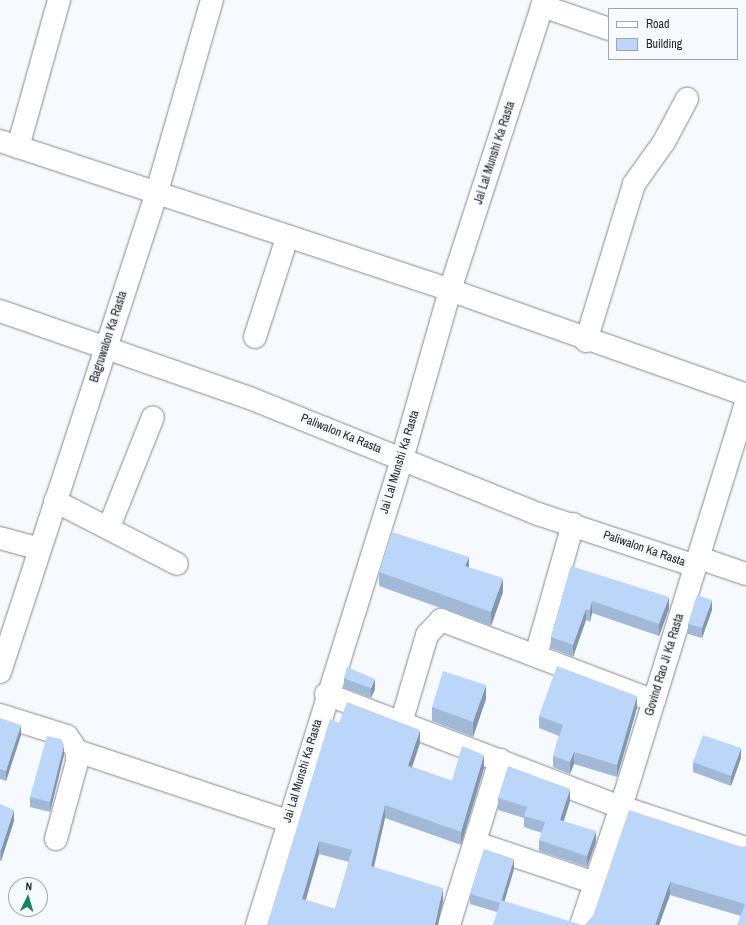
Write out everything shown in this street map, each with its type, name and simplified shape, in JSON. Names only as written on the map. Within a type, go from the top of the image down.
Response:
[{"type":"street","points":[[60,0],[9,144],[156,195],[450,290],[586,341],[746,395]]},
{"type":"street","name":"Bagruwalon Ka Rasta","points":[[0,672],[104,350],[156,195],[212,0]]},
{"type":"street","points":[[543,3],[608,29]]},
{"type":"street","name":"Jai Lal Munshi Ka Rasta","points":[[257,925],[326,694],[402,459],[450,290],[543,3]]},
{"type":"street","points":[[586,341],[634,184],[664,142],[687,99]]},
{"type":"street","points":[[255,337],[288,238]]},
{"type":"street","name":"Paliwalon Ka Rasta","points":[[0,311],[104,350],[247,397],[402,459],[573,524],[695,566],[702,559],[746,574]]},
{"type":"street","name":"Govind Rao Ji Ka Rasta","points":[[581,925],[622,807],[746,404]]},
{"type":"street","points":[[109,527],[153,417]]},
{"type":"street","points":[[55,501],[109,527],[177,564]]},
{"type":"street","points":[[536,655],[573,524]]},
{"type":"street","points":[[0,538],[40,549]]},
{"type":"street","points":[[401,723],[427,635],[441,620],[654,701]]},
{"type":"street","points":[[326,694],[622,807],[746,848]]},
{"type":"street","points":[[0,715],[67,736],[77,752],[77,762],[56,839]]},
{"type":"street","points":[[77,752],[288,821]]},
{"type":"street","points":[[449,925],[476,843],[500,760]]},
{"type":"street","points":[[476,843],[595,883]]},
{"type":"building","points":[[392,532],[469,557],[465,566],[503,578],[491,612],[379,572]]},
{"type":"building","points":[[571,566],[669,597],[659,624],[592,601],[590,610],[586,609],[573,645],[551,637]]},
{"type":"building","points":[[697,595],[712,600],[702,628],[688,624]]},
{"type":"building","points":[[557,666],[637,696],[617,765],[574,752],[570,762],[553,756],[563,725],[539,716]]},
{"type":"building","points":[[347,667],[375,679],[371,688],[344,678]]},
{"type":"building","points":[[443,671],[486,685],[473,722],[432,707]]},
{"type":"building","points":[[347,702],[420,730],[408,766],[452,781],[462,746],[484,755],[461,832],[385,805],[371,866],[443,888],[435,925],[267,925],[330,719],[339,723]],"holes":[[[319,841],[352,850],[335,909],[302,899]]]},
{"type":"building","points":[[0,718],[21,725],[6,771],[0,769]]},
{"type":"building","points":[[703,735],[741,748],[731,776],[693,762]]},
{"type":"building","points":[[47,736],[61,739],[64,745],[50,802],[30,797]]},
{"type":"building","points":[[508,766],[570,789],[560,820],[596,831],[587,856],[539,840],[545,822],[524,816],[527,807],[498,798]]},
{"type":"building","points":[[0,804],[14,810],[1,850],[0,850]]},
{"type":"building","points":[[629,810],[742,847],[746,846],[746,925],[737,925],[745,904],[670,882],[655,925],[585,925],[593,916]]},
{"type":"building","points":[[484,849],[514,859],[500,903],[470,894]]},
{"type":"building","points":[[501,900],[582,925],[493,925]]}]
